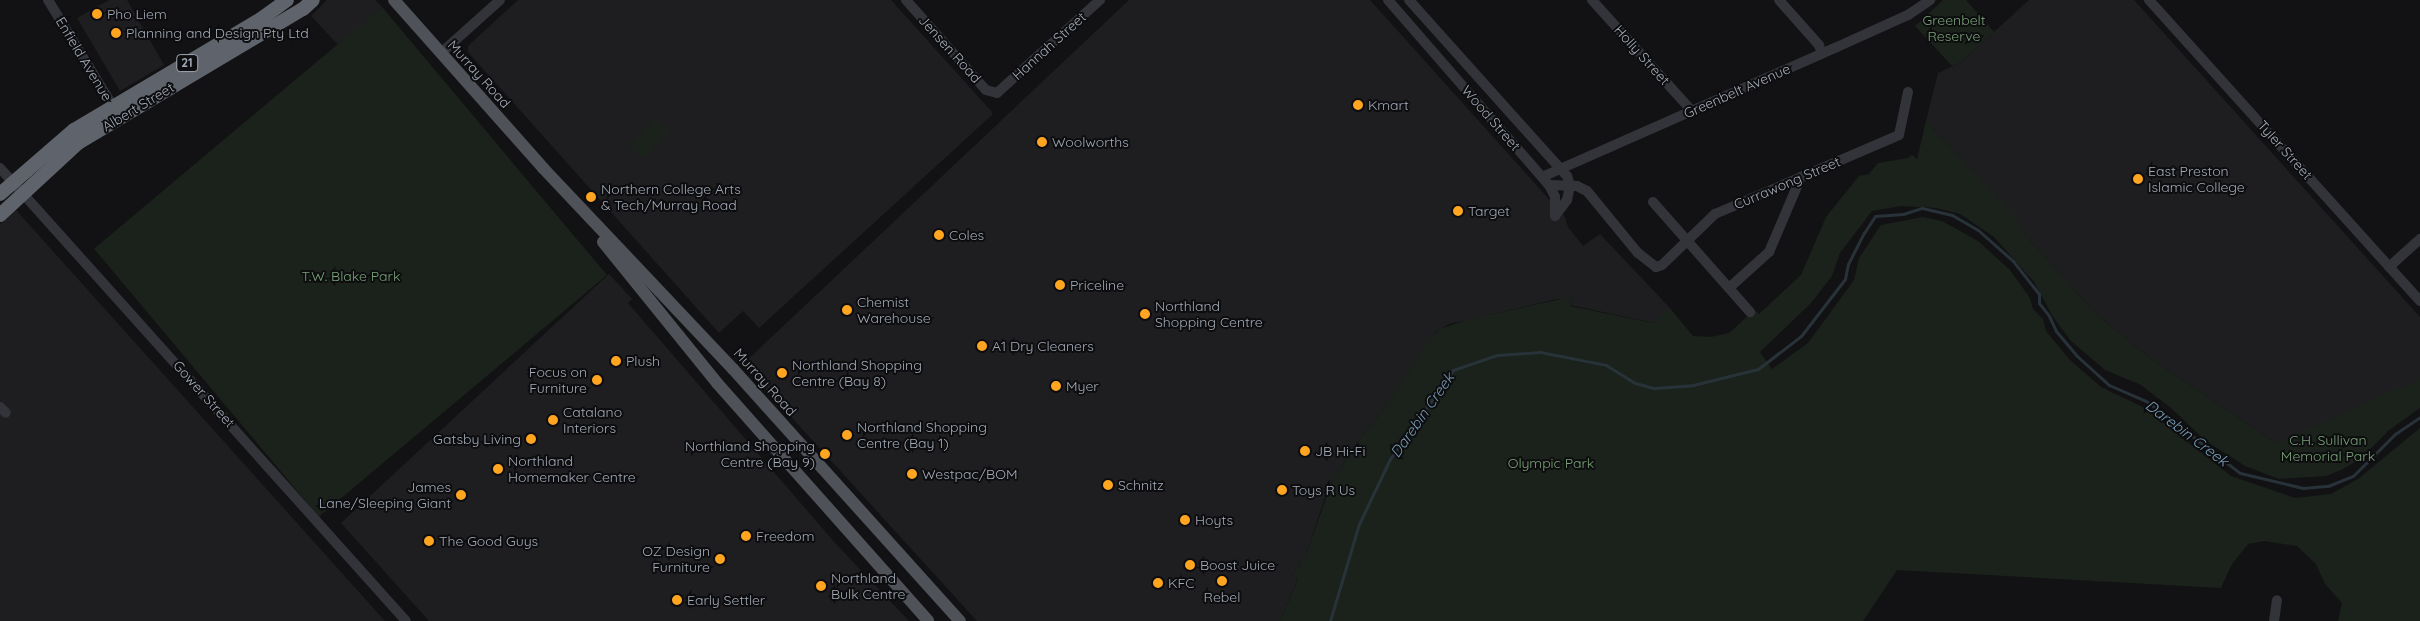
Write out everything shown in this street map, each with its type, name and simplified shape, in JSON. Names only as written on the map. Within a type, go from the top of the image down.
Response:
[{"type":"highway","name":"Albert Street","points":[[264,25],[287,0]]},
{"type":"highway","name":"Albert Street","points":[[0,194],[63,137],[116,112],[264,25],[303,9],[313,0]]},
{"type":"highway","name":"Albert Street","points":[[0,215],[78,143],[116,112]]},
{"type":"main road","name":"Murray Road","points":[[394,0],[543,168],[733,369],[960,621]]},
{"type":"main road","name":"Murray Road","points":[[543,168],[717,383],[928,621]]},
{"type":"main road","points":[[717,383],[733,369]]},
{"type":"street","name":"Enfield Avenue","points":[[48,0],[116,112]]},
{"type":"street","points":[[441,54],[500,0]]},
{"type":"street","name":"Jensen Road","points":[[906,0],[986,90],[997,93]]},
{"type":"street","name":"Hannah Street","points":[[997,93],[1100,0]]},
{"type":"street","name":"Wood Street","points":[[1388,0],[1546,181],[1555,197],[1555,216],[1567,200],[1570,185],[1561,169],[1409,0]]},
{"type":"street","name":"Holly Street","points":[[1592,0],[1691,110]]},
{"type":"street","points":[[1778,0],[1819,45],[1822,54]]},
{"type":"street","name":"Greenbelt Avenue","points":[[1546,181],[1561,169],[1908,15],[1930,0]]},
{"type":"street","name":"Tyler Street","points":[[2149,0],[2420,301]]},
{"type":"street","name":"Currawong Street","points":[[1570,185],[1577,186],[1586,191],[1629,243],[1650,264],[1656,267],[1662,265],[1715,214],[1899,135],[1908,92]]},
{"type":"street","points":[[1516,146],[1516,132],[1523,126]]},
{"type":"street","name":"Gower Street","points":[[0,168],[22,195],[105,284],[406,621]]},
{"type":"street","points":[[1729,288],[1769,252],[1801,177]]},
{"type":"street","points":[[1546,181],[1570,185]]},
{"type":"street","points":[[1652,202],[1750,312]]},
{"type":"street","points":[[2390,266],[2420,239]]},
{"type":"street","points":[[2274,621],[2277,600]]},
{"type":"shaded area","points":[[109,0],[127,0],[164,65],[120,91],[77,18]]},
{"type":"shaded area","points":[[327,0],[375,0],[382,7],[341,48],[311,16]]},
{"type":"shaded area","points":[[518,0],[891,0],[992,112],[992,115],[759,328],[743,311],[719,333],[468,52],[468,46]]},
{"type":"shaded area","name":"Northland Shopping Centre","points":[[1129,0],[1370,0],[1565,217],[1568,227],[1583,246],[1600,234],[1670,308],[1654,323],[1570,305],[1572,299],[1557,299],[1449,324],[1436,332],[1389,402],[1353,448],[1327,491],[1306,555],[1292,575],[1298,578],[1280,621],[977,621],[743,364]]},
{"type":"shaded area","name":"East Preston Islamic College","points":[[2029,0],[2134,0],[2420,317],[2420,382],[2276,443],[2146,355],[2094,312],[2020,229],[2022,226],[1926,121],[1938,73],[1960,63]]},
{"type":"shaded area","points":[[16,210],[385,621],[0,621],[0,224]]},
{"type":"shaded area","points":[[609,274],[632,299],[628,303],[836,544],[909,621],[429,621],[341,523]]},
{"type":"green space","name":"Greenbelt Reserve","points":[[1943,0],[1966,0],[1994,32],[1960,63],[1952,66],[1915,26]]},
{"type":"green space","name":"T.W. Blake Park","points":[[382,7],[607,275],[319,517],[94,249]]},
{"type":"green space","points":[[656,119],[669,132],[643,158],[630,145]]},
{"type":"green space","name":"Olympic Park","points":[[1926,121],[2023,226],[2020,229],[2094,312],[2146,355],[2276,443],[2420,379],[2420,408],[2388,431],[2362,458],[2326,476],[2279,479],[2245,466],[2206,441],[2171,408],[2141,385],[2105,370],[2071,341],[2053,317],[2034,282],[1994,237],[1960,214],[1936,208],[1901,206],[1872,211],[1840,253],[1832,276],[1811,303],[1760,352],[1772,369],[1808,343],[1854,280],[1859,258],[1881,225],[1923,217],[1942,221],[1978,241],[2010,270],[2030,298],[2033,309],[2043,319],[2046,331],[2069,359],[2101,387],[2143,407],[2231,476],[2295,498],[2331,494],[2358,479],[2420,428],[2420,621],[2338,621],[2342,603],[2325,584],[2316,564],[2297,546],[2264,541],[2248,544],[2232,564],[2221,588],[1897,570],[1863,621],[1280,621],[1298,579],[1292,575],[1306,555],[1331,484],[1353,448],[1389,402],[1431,338],[1440,329],[1469,319],[1566,298],[1572,299],[1570,306],[1653,323],[1670,308],[1693,336],[1711,337],[1729,333],[1748,316],[1756,311],[1759,314],[1801,275],[1826,217],[1859,176],[1869,174],[1878,163],[1908,158],[1912,155],[1917,159]]},
{"type":"waterway","name":"Darebin Creek","points":[[1330,621],[1359,524],[1390,459],[1453,370],[1497,355],[1540,352],[1606,365],[1635,383],[1654,388],[1693,385],[1758,369],[1801,336],[1845,279],[1848,264],[1875,216],[1903,214],[1922,208],[1952,215],[1978,230],[2013,261],[2039,294],[2039,303],[2049,316],[2056,331],[2077,356],[2109,385],[2148,402],[2240,473],[2303,488],[2328,486],[2353,476],[2395,434],[2420,417]]},
{"type":"place","name":"Pho Liem","points":[[97,14]]},
{"type":"place","name":"Planning and Design Pty Ltd","points":[[116,33]]},
{"type":"place","name":"Kmart","points":[[1358,105]]},
{"type":"place","name":"Woolworths","points":[[1042,142]]},
{"type":"place","name":"East Preston Islamic College","points":[[2138,179]]},
{"type":"place","name":"Northern College Arts & Tech/Murray Road","points":[[591,197]]},
{"type":"place","name":"Target","points":[[1458,211]]},
{"type":"place","name":"Coles","points":[[939,235]]},
{"type":"place","name":"Priceline","points":[[1060,285]]},
{"type":"place","name":"Chemist Warehouse","points":[[847,310]]},
{"type":"place","name":"Northland Shopping Centre","points":[[1145,314]]},
{"type":"place","name":"A1 Dry Cleaners","points":[[982,346]]},
{"type":"place","name":"Plush","points":[[616,361]]},
{"type":"place","name":"Northland Shopping Centre (Bay 8)","points":[[782,373]]},
{"type":"place","name":"Focus on Furniture","points":[[597,380]]},
{"type":"place","name":"Myer","points":[[1056,386]]},
{"type":"place","name":"Catalano Interiors","points":[[553,420]]},
{"type":"place","name":"Northland Shopping Centre (Bay 1)","points":[[847,435]]},
{"type":"place","name":"Gatsby Living","points":[[531,439]]},
{"type":"place","name":"JB Hi-Fi","points":[[1305,451]]},
{"type":"place","name":"Northland Shopping Centre (Bay 9)","points":[[825,454]]},
{"type":"place","name":"Northland Homemaker Centre","points":[[498,469]]},
{"type":"place","name":"Westpac/BOM","points":[[912,474]]},
{"type":"place","name":"Schnitz","points":[[1108,485]]},
{"type":"place","name":"Toys R Us","points":[[1282,490]]},
{"type":"place","name":"James Lane/Sleeping Giant","points":[[461,495]]},
{"type":"place","name":"Hoyts","points":[[1185,520]]},
{"type":"place","name":"Freedom","points":[[746,536]]},
{"type":"place","name":"The Good Guys","points":[[429,541]]},
{"type":"place","name":"OZ Design Furniture","points":[[720,559]]},
{"type":"place","name":"Boost Juice","points":[[1190,565]]},
{"type":"place","name":"Rebel","points":[[1222,581]]},
{"type":"place","name":"KFC","points":[[1158,583]]},
{"type":"place","name":"Northland Bulk Centre","points":[[821,586]]},
{"type":"place","name":"Early Settler","points":[[677,600]]},
{"type":"park label","name":"C.H. Sullivan Memorial Park","points":[[2328,448]]}]
